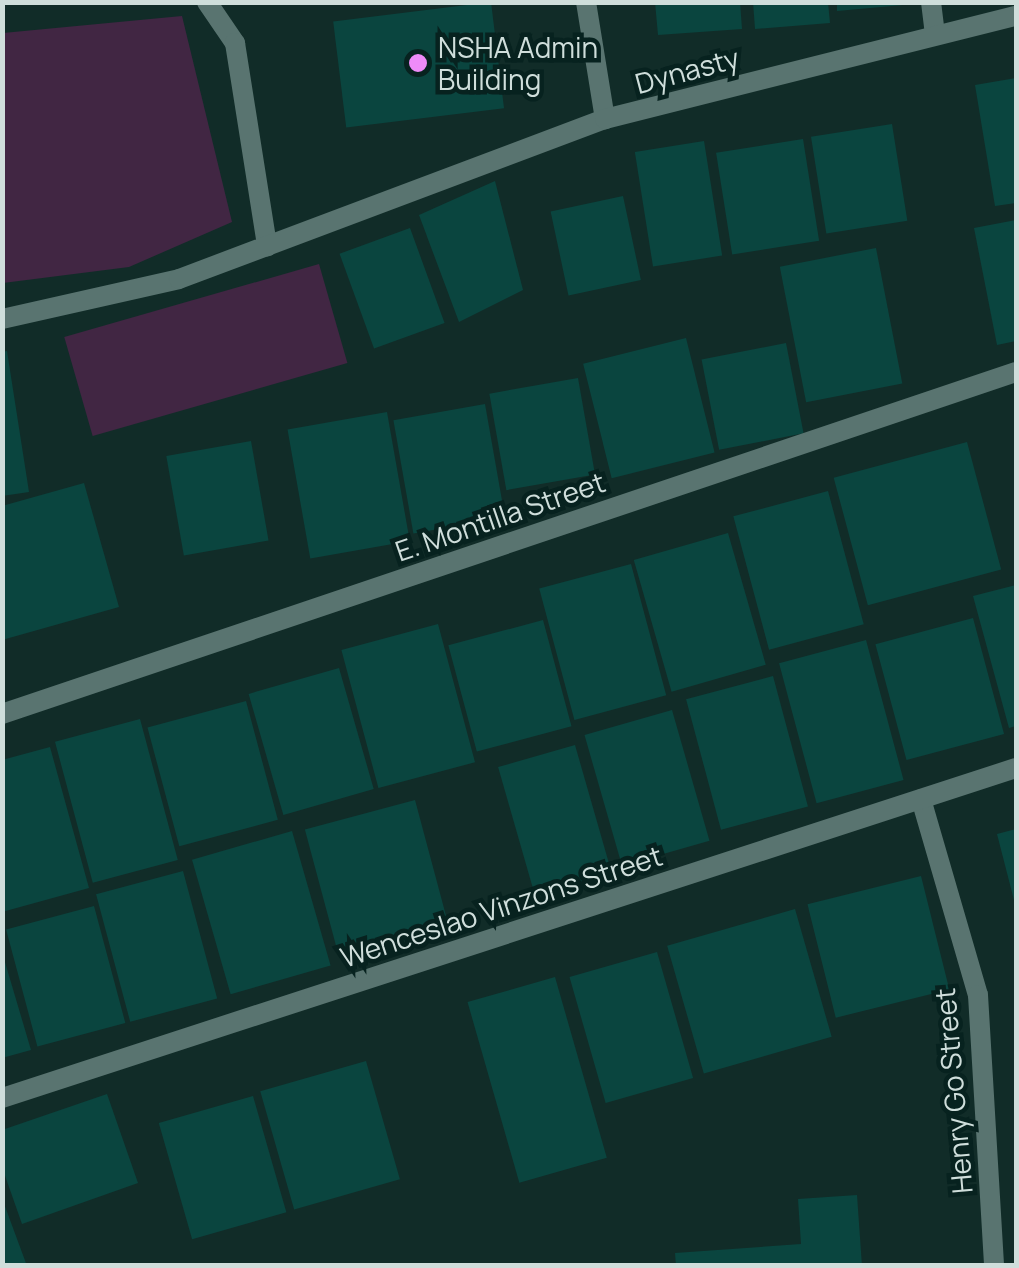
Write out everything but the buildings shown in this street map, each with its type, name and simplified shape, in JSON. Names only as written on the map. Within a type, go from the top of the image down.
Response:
[{"type":"street","points":[[207,2],[235,43],[267,246]]},
{"type":"street","points":[[586,2],[605,120]]},
{"type":"street","points":[[931,2],[934,33]]},
{"type":"street","name":"Dynasty","points":[[2,319],[180,278],[605,120],[934,33],[1016,16]]},
{"type":"street","name":"E. Montilla Street","points":[[2,714],[1016,372]]},
{"type":"street","name":"Wenceslao Vinzons Street","points":[[2,1098],[1016,768]]},
{"type":"street","name":"Henry Go Street","points":[[921,799],[978,994],[994,1266]]},
{"type":"shaded area","points":[[182,16],[232,222],[129,267],[3,283],[3,33]]},
{"type":"shaded area","points":[[319,264],[347,363],[93,436],[64,337]]},
{"type":"place","name":"NSHA Admin Building","points":[[418,63]]}]
